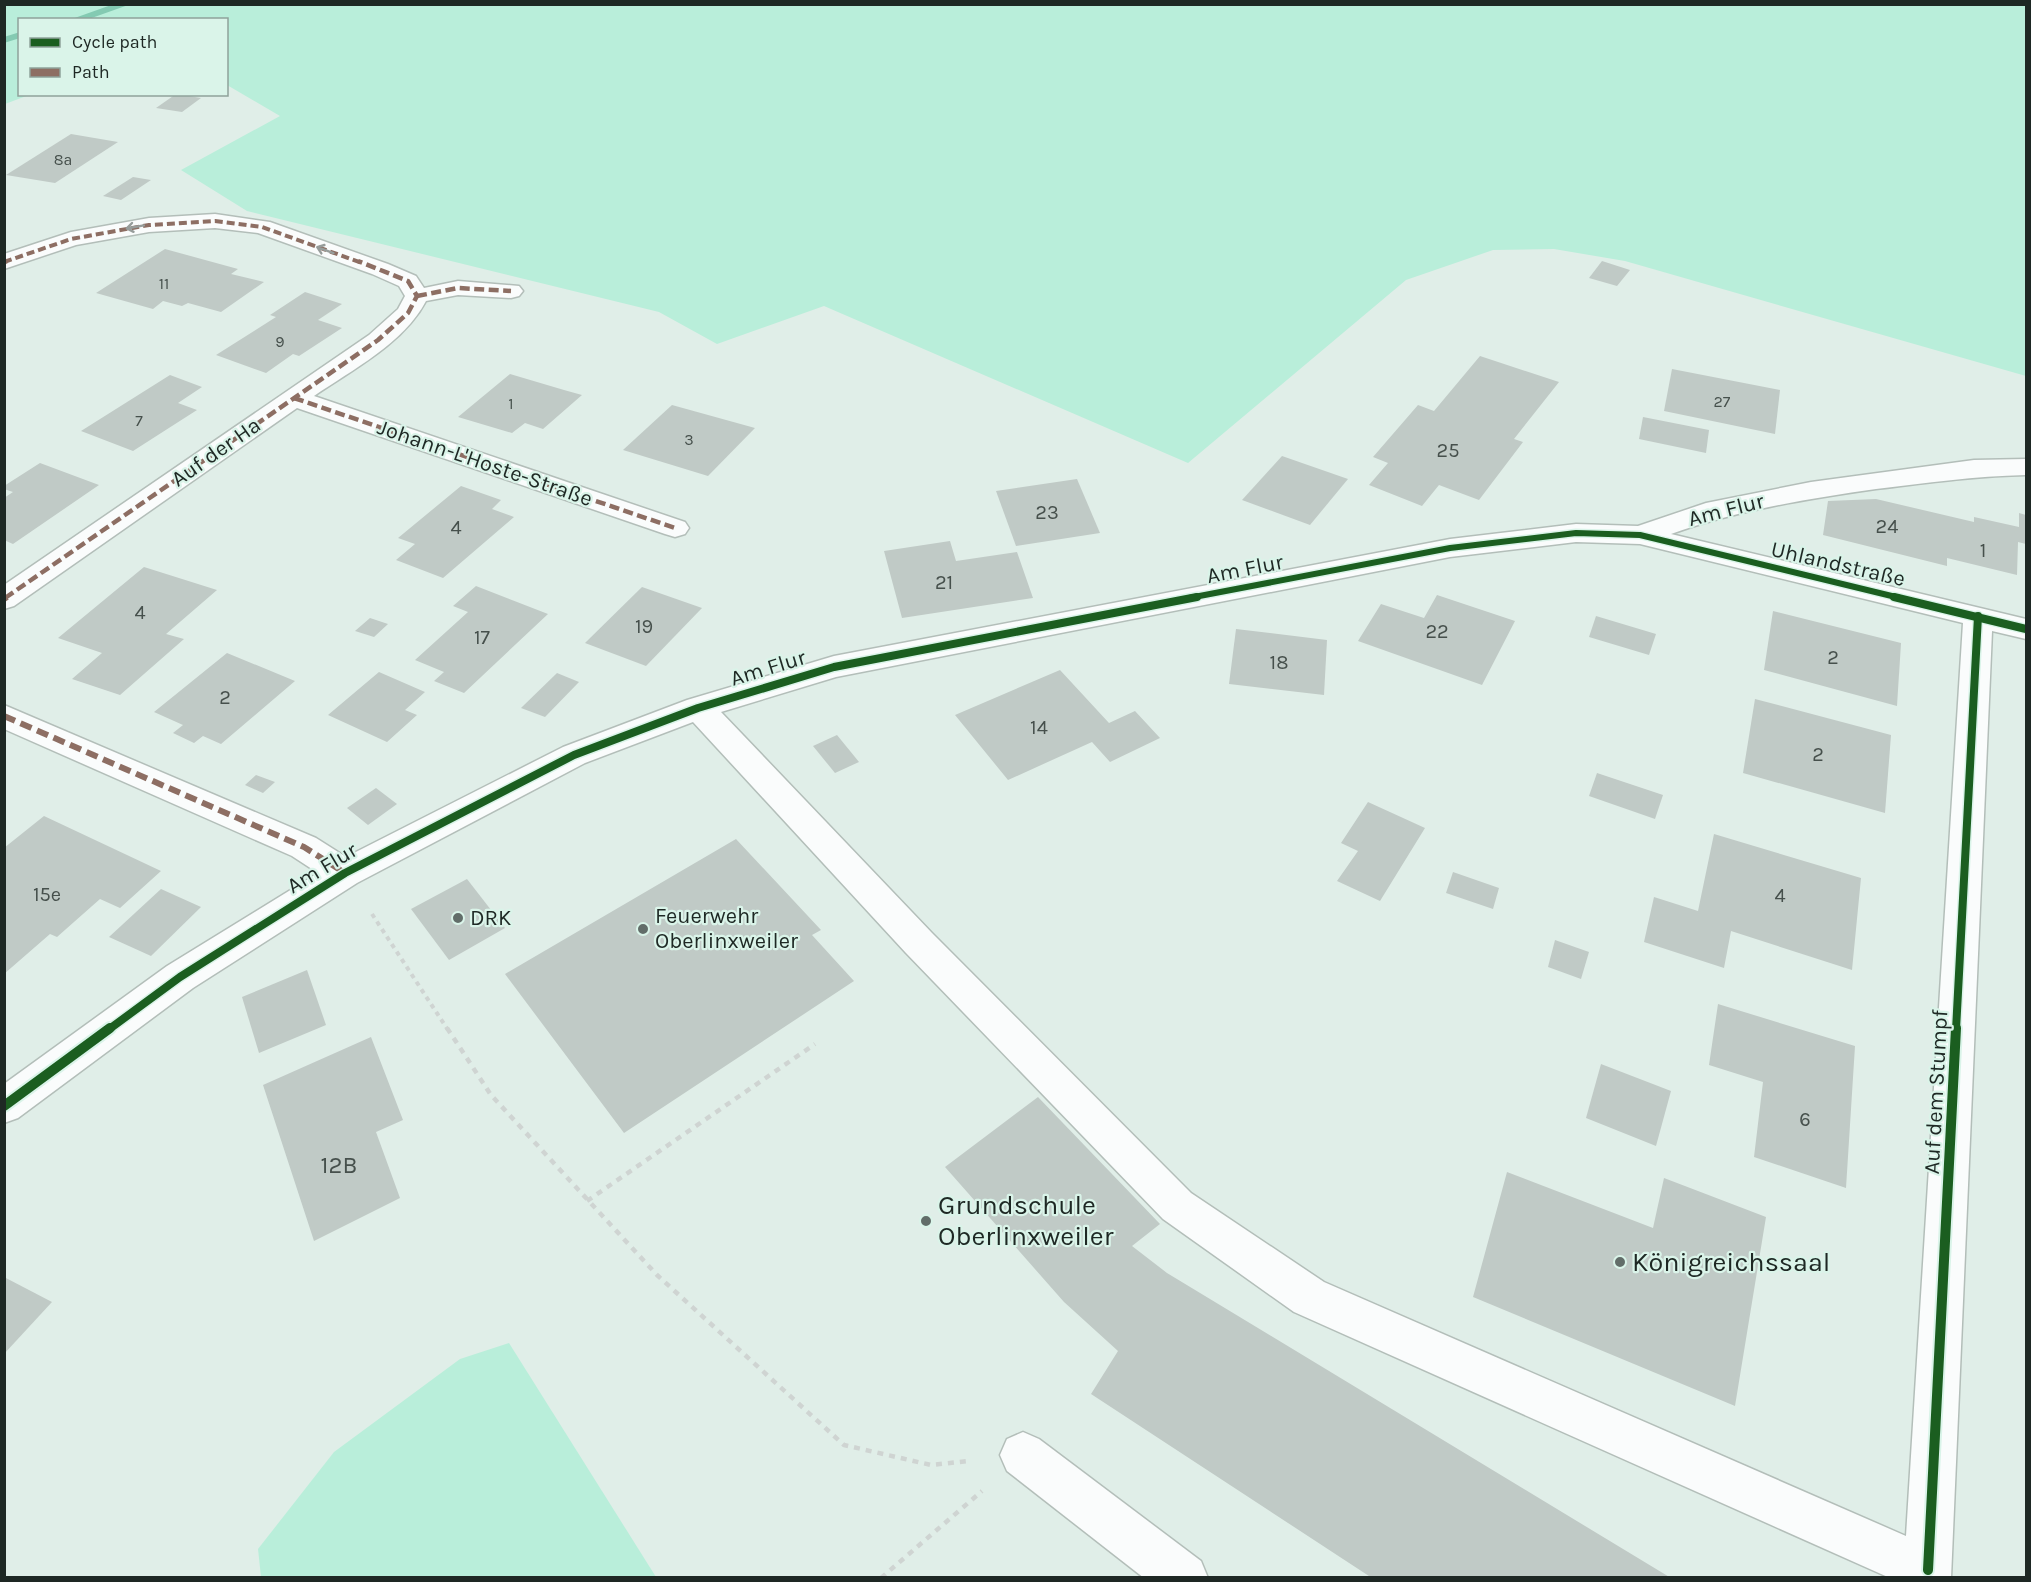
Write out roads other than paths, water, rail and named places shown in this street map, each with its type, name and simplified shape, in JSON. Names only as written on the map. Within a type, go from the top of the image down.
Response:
[{"type":"street","points":[[4,262],[72,239],[149,225],[215,221],[262,227],[381,269],[408,281],[417,296],[458,288],[511,291]]},
{"type":"street","name":"Auf der Ha","points":[[4,599],[378,340],[408,313],[417,296]]},
{"type":"street","name":"Johann-L'Hoste-Straße","points":[[294,398],[675,528]]},
{"type":"street","name":"Am Flur","points":[[4,1106],[180,977],[345,873],[574,755],[698,708],[834,667],[1450,548],[1576,533],[1640,535],[1706,512],[1811,490],[1974,468],[2026,467]]},
{"type":"street","name":"Uhlandstraße","points":[[1640,535],[2026,629]]},
{"type":"street","name":"Auf dem Stumpf","points":[[1928,1574],[1978,616]]},
{"type":"street","points":[[698,708],[919,942],[1177,1206],[1309,1297],[1928,1574]]},
{"type":"street","points":[[4,716],[304,847],[345,873]]},
{"type":"street","points":[[1023,1455],[1185,1578]]},
{"type":"waterway","points":[[80,18],[126,4]]},
{"type":"waterway","points":[[4,40],[18,36]]},
{"type":"place","name":"DRK","points":[[458,918]]},
{"type":"place","name":"Feuerwehr Oberlinxweiler","points":[[643,929]]},
{"type":"place","name":"Grundschule Oberlinxweiler","points":[[926,1221]]},
{"type":"place","name":"Königreichssaal","points":[[1620,1262]]}]
